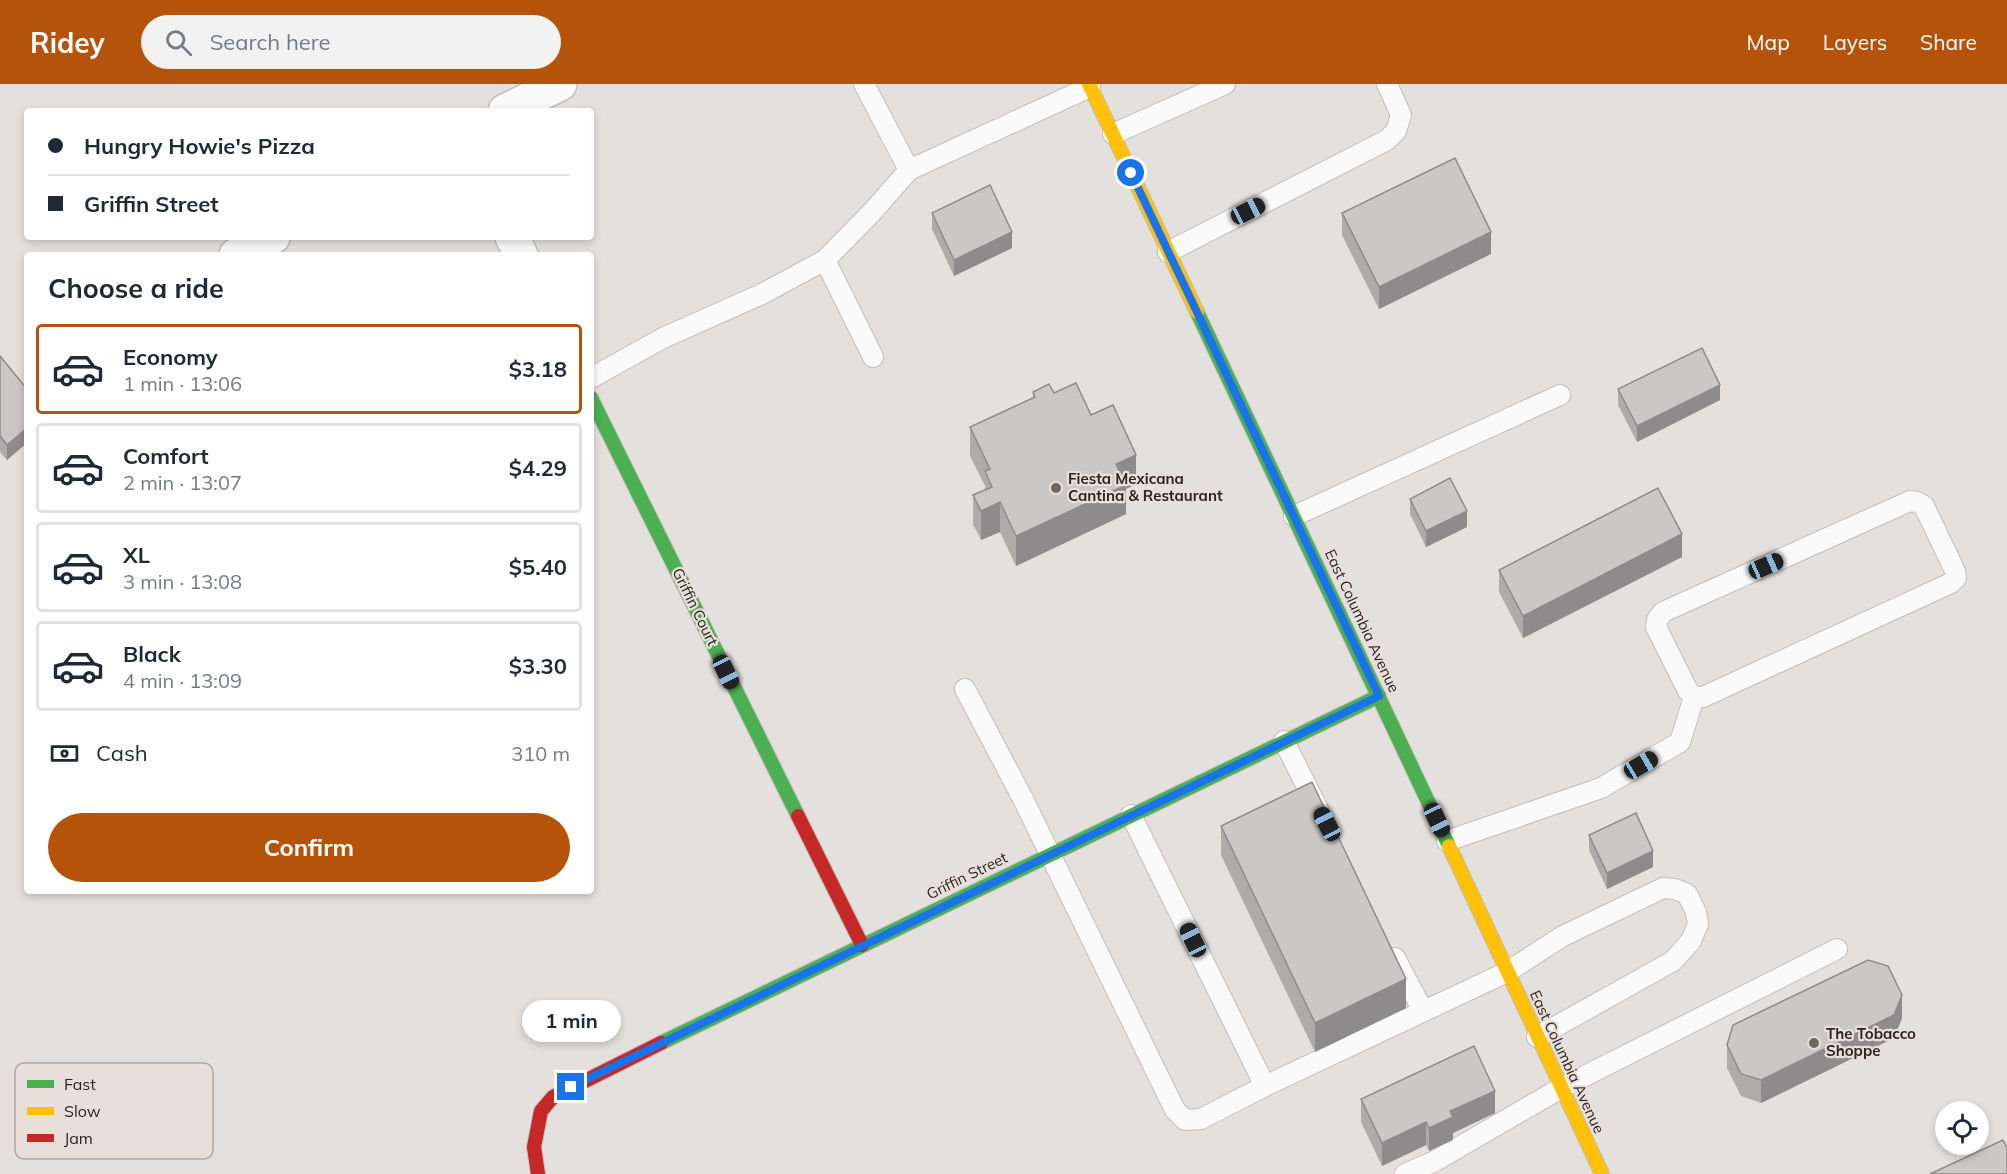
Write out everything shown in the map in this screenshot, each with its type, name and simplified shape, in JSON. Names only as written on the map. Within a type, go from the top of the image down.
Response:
[{"type":"street","points":[[511,108],[560,84]]},
{"type":"street","name":"East Columbia Avenue","points":[[1089,86],[1379,696],[1602,1174]]},
{"type":"street","points":[[242,252],[267,240]]},
{"type":"street","name":"Griffin Court","points":[[594,404],[862,945]]},
{"type":"street","name":"Griffin Street","points":[[538,1174],[534,1147],[541,1111],[554,1097],[571,1087],[1379,696]]},
{"type":"lane","points":[[864,84],[909,170]]},
{"type":"lane","points":[[1113,134],[1225,84]]},
{"type":"lane","points":[[1168,252],[1388,140],[1396,131],[1401,115],[1386,84]]},
{"type":"lane","points":[[594,376],[663,338],[762,294],[825,260],[909,170],[1089,86]]},
{"type":"lane","points":[[825,260],[873,357]]},
{"type":"lane","points":[[1294,516],[1560,395]]},
{"type":"lane","points":[[1910,501],[1924,506],[1955,571],[1956,578],[1950,583],[1703,697],[1694,697],[1688,691],[1656,627],[1657,620],[1663,612],[1910,501]]},
{"type":"lane","points":[[965,688],[1050,854],[1175,1110],[1185,1120],[1201,1119],[1265,1086],[1507,972],[1563,936],[1663,888],[1675,889],[1687,894],[1696,912],[1698,924],[1691,941],[1673,961],[1537,1037]]},
{"type":"lane","points":[[1446,841],[1601,788],[1670,748],[1680,742],[1694,697]]},
{"type":"lane","points":[[1284,741],[1327,824]]},
{"type":"lane","points":[[1131,815],[1265,1086]]},
{"type":"lane","points":[[1385,939],[1423,1011]]},
{"type":"lane","points":[[1405,1174],[1435,1161],[1562,1088],[1837,949]]},
{"type":"building","points":[[1455,158],[1491,232],[1379,287],[1342,213]]},
{"type":"building","points":[[990,185],[1012,232],[954,260],[932,213]]},
{"type":"building","points":[[1702,348],[1720,385],[1637,426],[1618,389]]},
{"type":"building","points":[[0,356],[24,385],[24,431],[7,445],[0,436]]},
{"type":"building","name":"Fiesta Mexicana Cantina & Restaurant","points":[[1076,383],[1091,415],[1113,405],[1136,455],[1116,464],[1126,485],[1016,536],[1000,502],[981,511],[973,495],[992,487],[985,471],[990,469],[970,427],[1035,397],[1033,392],[1049,384],[1054,393]]},
{"type":"building","points":[[1450,478],[1467,511],[1426,531],[1410,499]]},
{"type":"building","points":[[1658,488],[1682,534],[1523,616],[1499,570]]},
{"type":"building","points":[[1312,782],[1406,979],[1315,1023],[1221,826]]},
{"type":"building","points":[[1636,813],[1653,851],[1607,873],[1589,835]]},
{"type":"building","name":"The Tobacco Shoppe","points":[[1868,960],[1888,966],[1902,995],[1894,1015],[1761,1080],[1741,1074],[1727,1045],[1733,1025]]},
{"type":"building","points":[[1474,1046],[1495,1091],[1450,1111],[1453,1117],[1429,1128],[1426,1122],[1382,1143],[1361,1099]]},
{"type":"building","points":[[2003,1140],[2007,1148],[2007,1174],[1930,1174],[1971,1155],[1989,1155],[1989,1147]]},
{"type":"traffic: fast","points":[[1197,312],[1449,846]]},
{"type":"traffic: fast","points":[[594,404],[798,816]]},
{"type":"traffic: fast","points":[[661,1043],[1379,696]]},
{"type":"traffic: slow","points":[[1089,84],[1197,312]]},
{"type":"traffic: slow","points":[[1449,846],[1602,1174]]},
{"type":"traffic: jam","points":[[798,816],[862,945]]},
{"type":"traffic: jam","points":[[538,1174],[534,1147],[541,1111],[553,1097],[661,1043]]},
{"type":"place","name":"Fiesta Mexicana Cantina & Restaurant","points":[[1056,488]]},
{"type":"place","name":"The Tobacco Shoppe","points":[[1814,1043]]},
{"type":"route","points":[[571,1087],[1379,696],[1131,173]]}]
